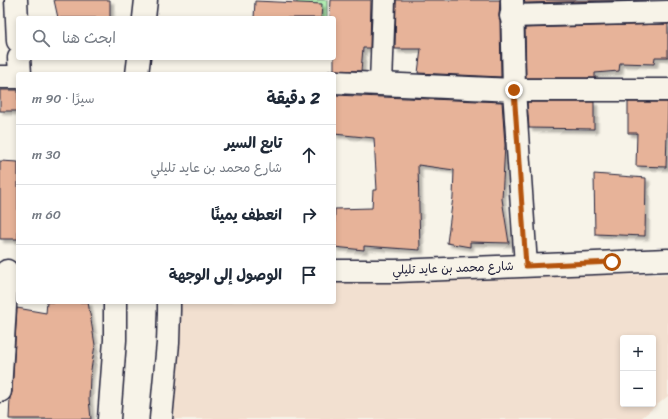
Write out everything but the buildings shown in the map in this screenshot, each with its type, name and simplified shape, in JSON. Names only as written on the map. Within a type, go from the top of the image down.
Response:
[{"type":"street","points":[[16,0],[17,16]]},
{"type":"street","points":[[144,16],[146,0]]},
{"type":"street","points":[[381,84],[384,0]]},
{"type":"street","points":[[526,266],[514,90],[512,8],[668,12]]},
{"type":"street","points":[[19,60],[20,72]]},
{"type":"street","points":[[137,72],[139,60]]},
{"type":"street","points":[[0,77],[16,78]]},
{"type":"street","points":[[336,82],[514,90],[668,90]]},
{"type":"street","name":"شارع محمد بن عايد تليلي","points":[[336,271],[396,271],[668,260]]},
{"type":"street","points":[[0,391],[8,271]]},
{"type":"street","points":[[109,419],[115,340],[115,304]]},
{"type":"street","points":[[160,419],[168,343],[168,304]]},
{"type":"shaded area","points":[[668,274],[668,396],[656,406],[656,335],[620,335],[620,407],[655,407],[640,419],[174,419],[180,304],[336,304],[336,279]]},
{"type":"green space","points":[[297,0],[327,0],[327,16],[296,16]]},
{"type":"route","points":[[514,90],[526,266],[612,262]]}]
